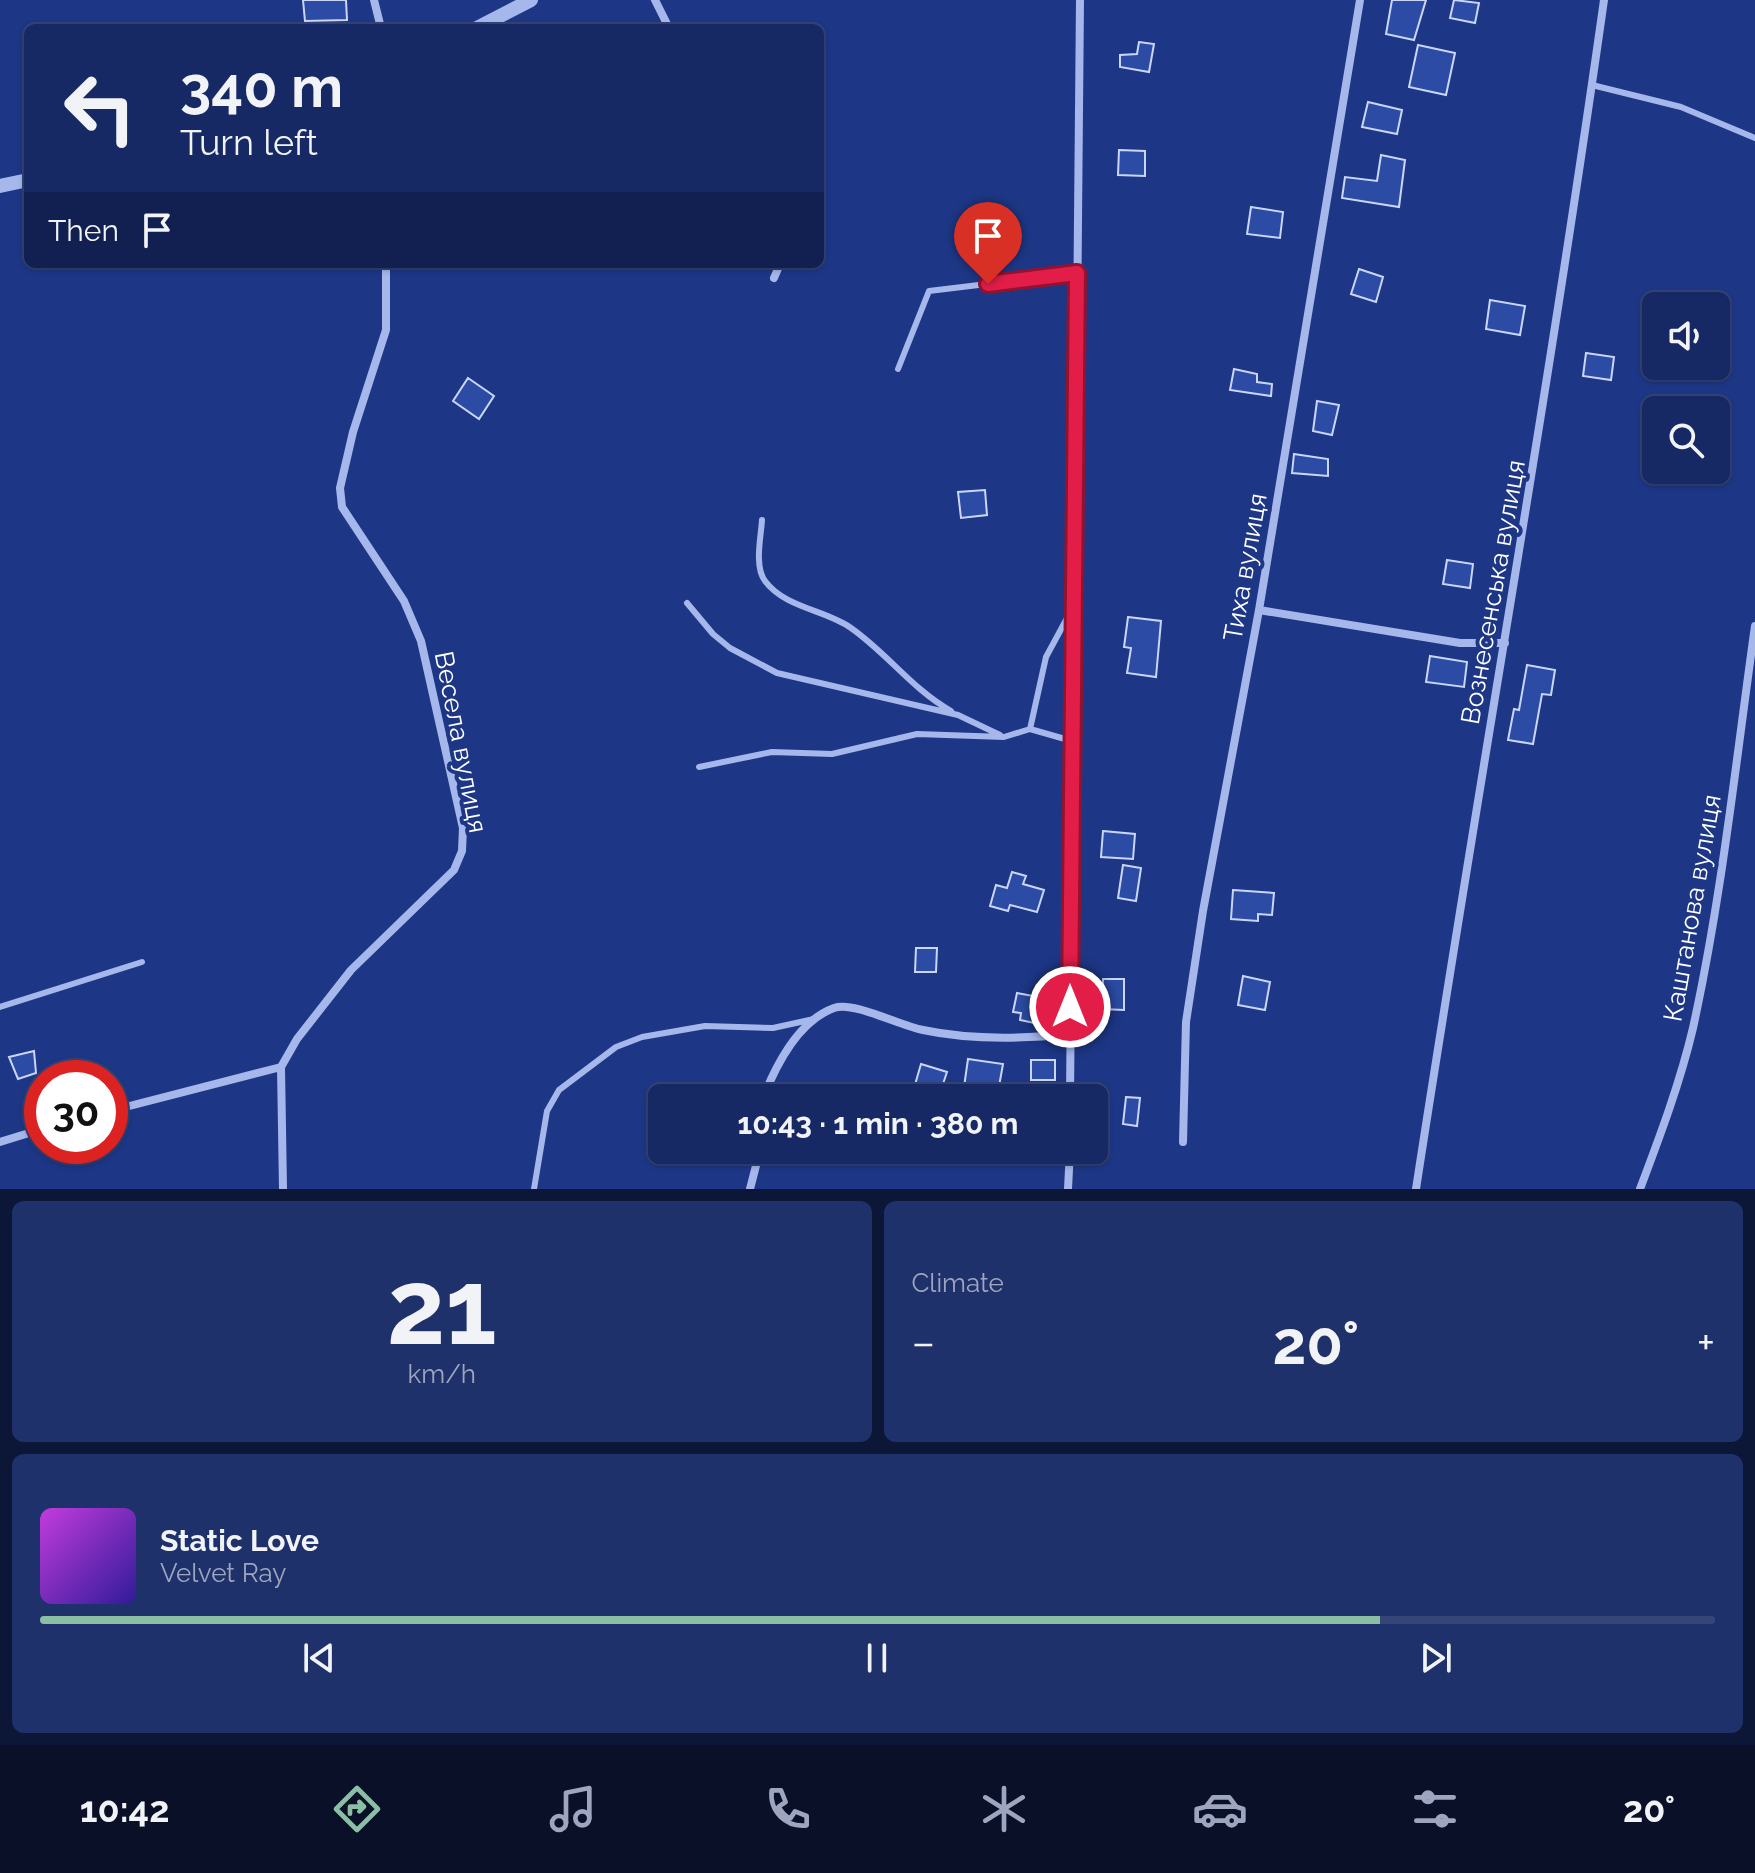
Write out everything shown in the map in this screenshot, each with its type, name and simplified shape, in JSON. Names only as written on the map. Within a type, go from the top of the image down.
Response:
[{"type":"street","points":[[374,0],[380,24]]},
{"type":"street","points":[[485,24],[531,0]]},
{"type":"street","points":[[655,0],[667,24]]},
{"type":"street","points":[[1070,1084],[1080,0]]},
{"type":"street","name":"Тиха вулиця","points":[[1183,1142],[1188,1008],[1259,610],[1360,0]]},
{"type":"street","name":"Вознесенська вулиця","points":[[1416,1189],[1471,835],[1505,643],[1604,0]]},
{"type":"street","points":[[0,186],[24,181]]},
{"type":"street","name":"Весела вулиця","points":[[281,1067],[321,1005],[370,951],[454,870],[462,851],[463,828],[421,641],[404,601],[342,507],[340,488],[353,432],[386,330],[386,268]]},
{"type":"street","points":[[774,278],[778,268]]},
{"type":"street","points":[[1259,610],[1460,643],[1505,643]]},
{"type":"street","name":"Каштанова вулиця","points":[[1640,1189],[1668,1115],[1695,1015],[1721,872],[1755,626]]},
{"type":"street","points":[[769,1084],[778,1064],[796,1038],[818,1018],[835,1008],[855,1008],[923,1031],[974,1036],[1070,1034]]},
{"type":"street","points":[[128,1106],[281,1067],[283,1189]]},
{"type":"street","points":[[0,1142],[24,1135]]},
{"type":"street","points":[[750,1189],[756,1164]]},
{"type":"street","points":[[1068,1189],[1069,1164]]},
{"type":"lane","points":[[1592,85],[1681,107],[1755,138]]},
{"type":"lane","points":[[898,369],[929,291],[1077,273]]},
{"type":"lane","points":[[762,520],[759,570],[764,580],[806,608],[848,626],[890,658],[915,688],[958,715],[1004,737]]},
{"type":"lane","points":[[687,603],[713,634],[730,648],[777,673],[958,715]]},
{"type":"lane","points":[[1030,729],[1046,657],[1072,609]]},
{"type":"lane","points":[[699,767],[772,752],[832,754],[917,734],[1004,737],[1030,729],[1072,741]]},
{"type":"lane","points":[[0,1007],[142,962]]},
{"type":"lane","points":[[534,1189],[547,1111],[559,1090],[616,1047],[642,1037],[705,1026],[773,1028],[818,1018]]},
{"type":"building","points":[[303,0],[346,0],[347,20],[305,21]]},
{"type":"building","points":[[1392,0],[1426,0],[1414,40],[1386,34]]},
{"type":"building","points":[[1454,0],[1479,3],[1475,23],[1450,18]]},
{"type":"building","points":[[1139,42],[1154,44],[1149,72],[1120,67],[1120,55],[1137,54]]},
{"type":"building","points":[[1418,45],[1455,53],[1446,95],[1409,87]]},
{"type":"building","points":[[1368,102],[1402,110],[1397,134],[1362,127]]},
{"type":"building","points":[[1119,150],[1145,151],[1145,176],[1118,175]]},
{"type":"building","points":[[1381,155],[1405,160],[1399,207],[1342,198],[1345,177],[1377,181]]},
{"type":"building","points":[[1251,207],[1283,212],[1280,238],[1247,234]]},
{"type":"building","points":[[1359,269],[1383,277],[1376,302],[1351,294]]},
{"type":"building","points":[[1490,300],[1525,306],[1520,335],[1486,329]]},
{"type":"building","points":[[1586,353],[1614,357],[1611,380],[1583,376]]},
{"type":"building","points":[[1234,369],[1257,374],[1257,382],[1272,384],[1271,396],[1230,390]]},
{"type":"building","points":[[468,378],[494,396],[479,419],[453,401]]},
{"type":"building","points":[[1317,401],[1339,405],[1332,435],[1313,431]]},
{"type":"building","points":[[1294,454],[1328,459],[1328,476],[1292,473]]},
{"type":"building","points":[[985,490],[987,515],[961,518],[958,492]]},
{"type":"building","points":[[1447,560],[1473,564],[1470,588],[1443,584]]},
{"type":"building","points":[[1128,617],[1161,621],[1156,677],[1127,673],[1131,648],[1124,647]]},
{"type":"building","points":[[1430,656],[1467,662],[1464,687],[1426,682]]},
{"type":"building","points":[[1527,665],[1555,670],[1551,695],[1542,694],[1533,744],[1508,740],[1514,709],[1519,710]]},
{"type":"building","points":[[1103,831],[1135,834],[1133,859],[1101,857]]},
{"type":"building","points":[[1123,865],[1141,868],[1136,901],[1118,898]]},
{"type":"building","points":[[1012,872],[1026,876],[1023,884],[1044,890],[1037,912],[1010,905],[1008,911],[990,906],[996,885],[1007,888]]},
{"type":"building","points":[[1233,890],[1274,893],[1272,915],[1258,914],[1258,921],[1231,919]]},
{"type":"building","points":[[916,948],[937,948],[936,972],[915,972]]},
{"type":"building","points":[[1243,976],[1270,982],[1265,1010],[1238,1005]]},
{"type":"building","points":[[1103,979],[1124,979],[1124,1010],[1102,1009]]},
{"type":"building","points":[[1017,993],[1049,999],[1044,1025],[1020,1020],[1021,1013],[1013,1012]]},
{"type":"building","points":[[34,1051],[35,1060],[24,1060],[24,1077],[18,1079],[9,1057]]},
{"type":"building","points":[[968,1059],[1003,1064],[999,1084],[964,1084]]},
{"type":"building","points":[[1031,1060],[1055,1060],[1055,1080],[1031,1080]]},
{"type":"building","points":[[921,1064],[947,1072],[943,1084],[915,1084]]},
{"type":"building","points":[[1126,1097],[1140,1098],[1137,1126],[1123,1124]]},
{"type":"route","points":[[988,284],[1077,273],[1070,1007]]}]
